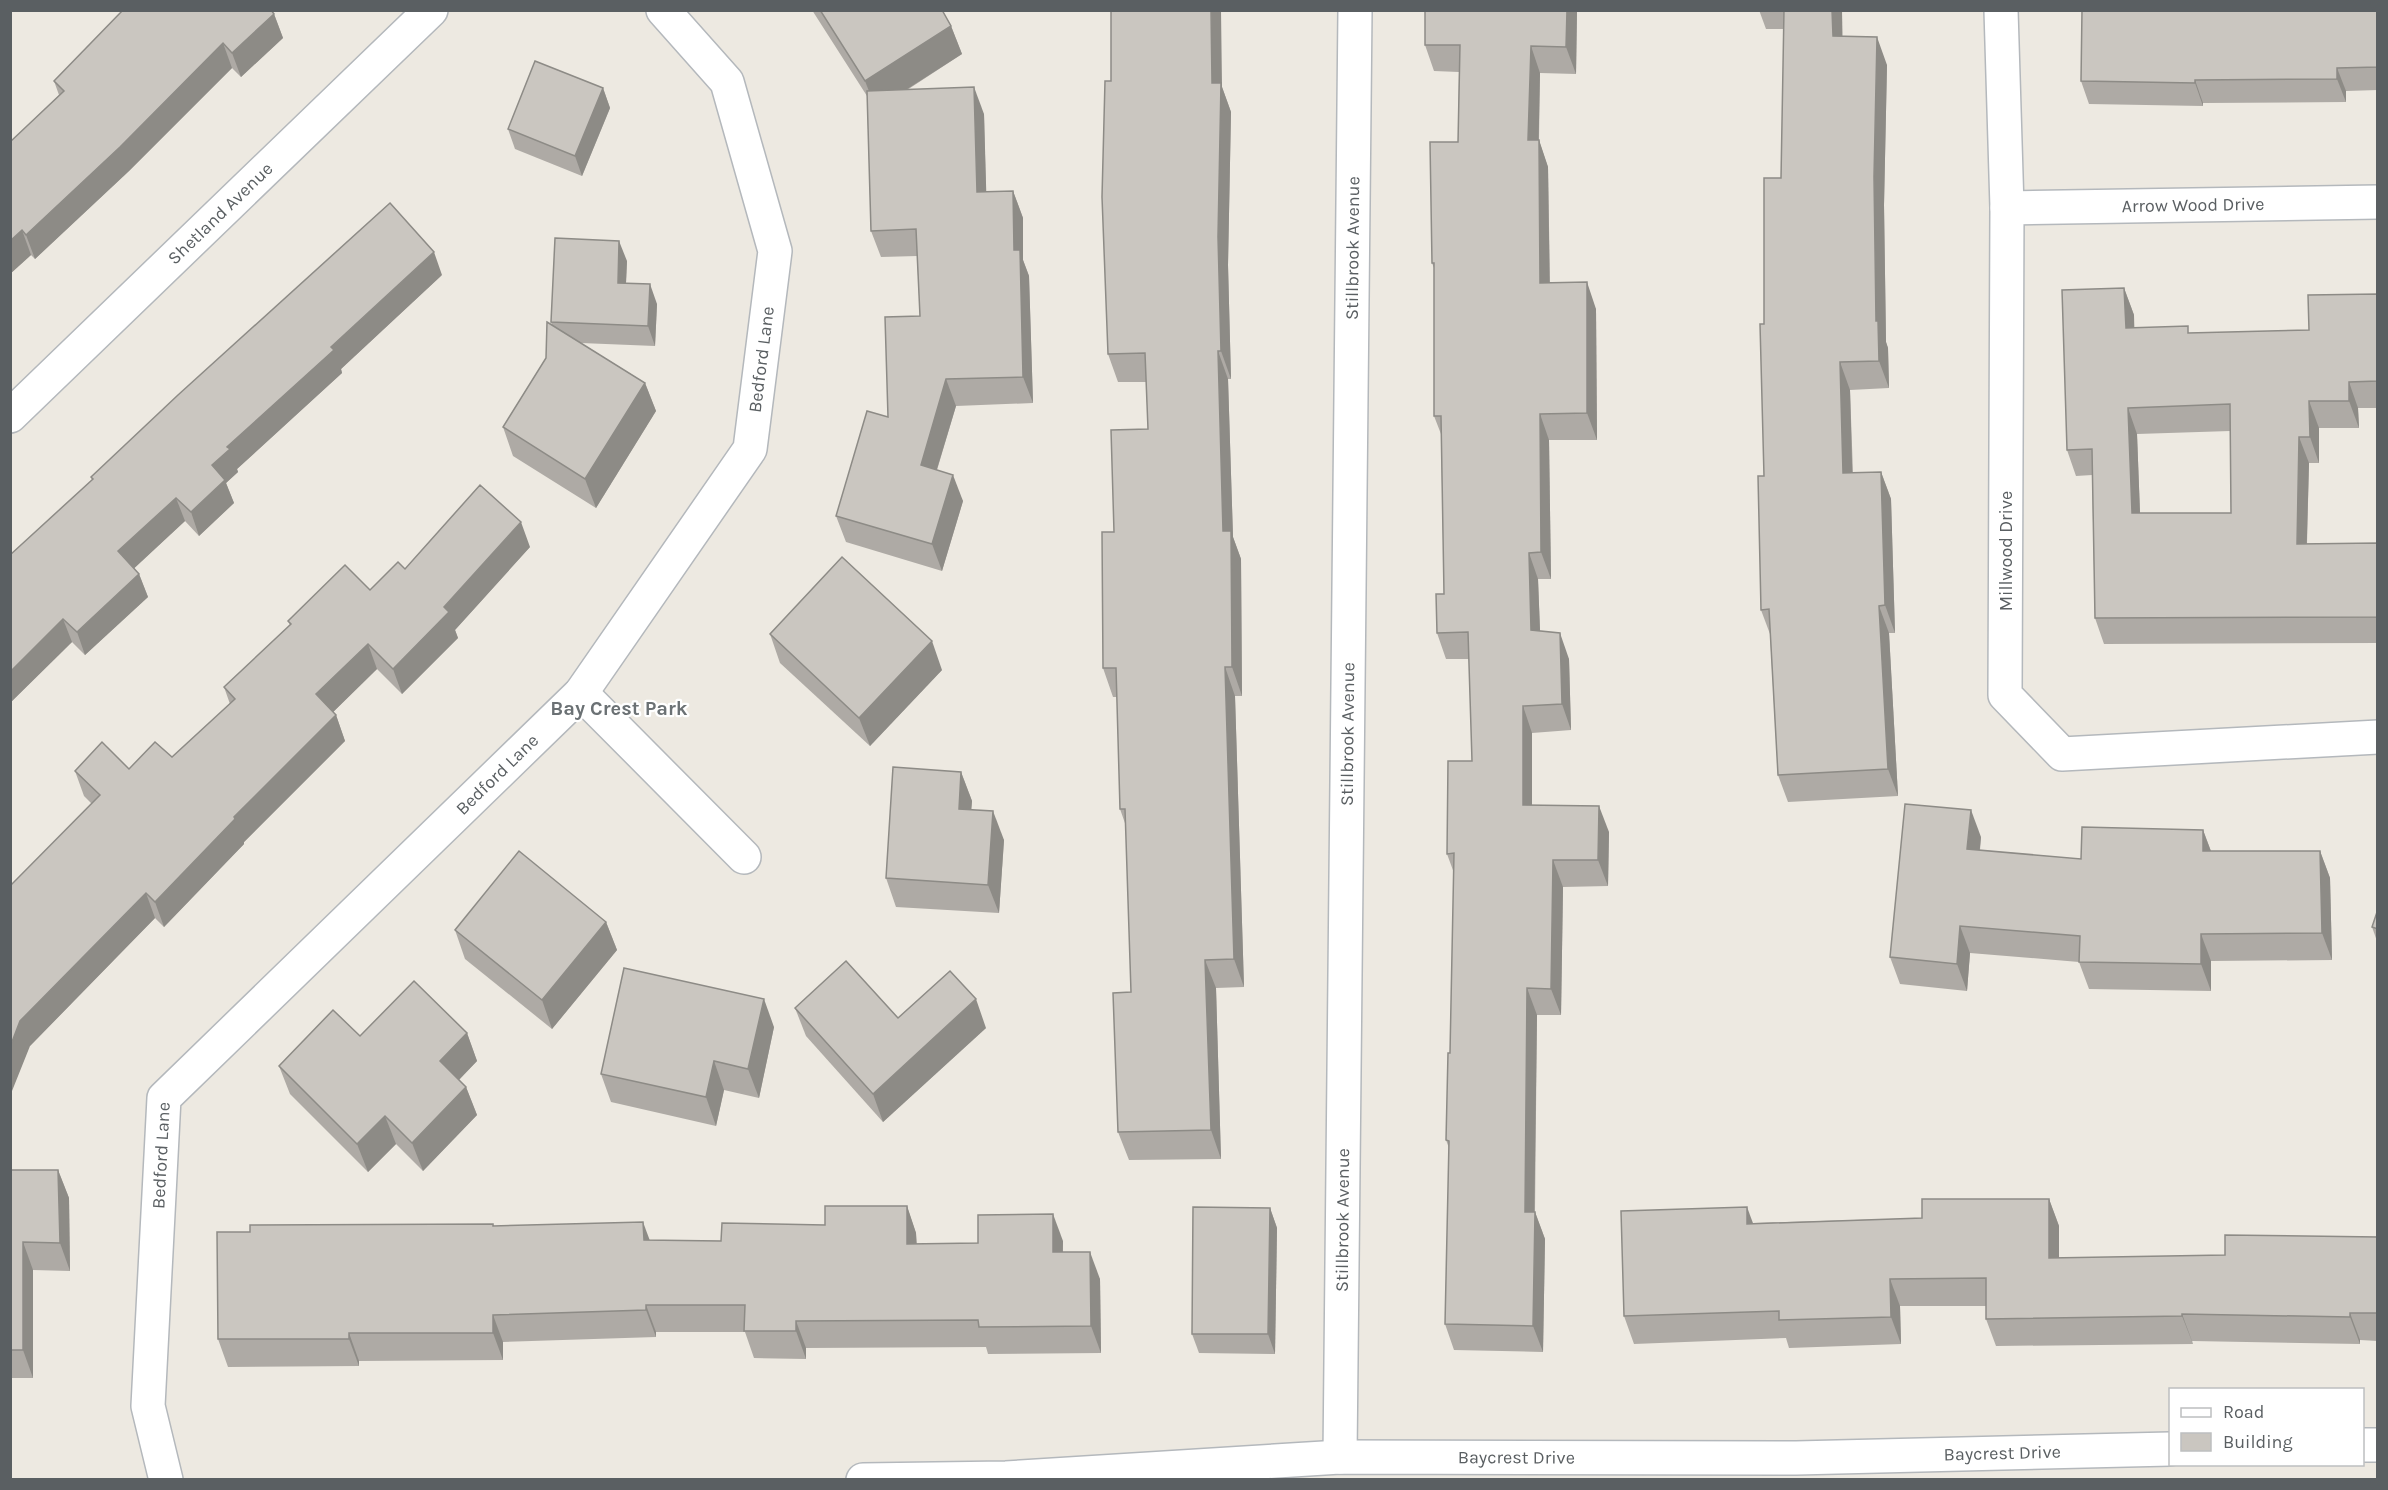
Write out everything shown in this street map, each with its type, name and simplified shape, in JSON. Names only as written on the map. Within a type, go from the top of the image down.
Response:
[{"type":"street","name":"Shetland Avenue","points":[[10,416],[431,10]]},
{"type":"street","name":"Bedford Lane","points":[[166,1479],[148,1406],[164,1098],[581,693],[750,449],[775,251],[727,82],[663,10]]},
{"type":"street","name":"Stillbrook Avenue","points":[[1340,1457],[1355,10]]},
{"type":"street","name":"Millwood Drive","points":[[2001,10],[2007,208],[2006,695],[2062,754],[2378,737]]},
{"type":"street","name":"Arrow Wood Drive","points":[[2007,208],[2378,202]]},
{"type":"street","points":[[581,693],[744,857]]},
{"type":"street","name":"Baycrest Drive","points":[[863,1479],[1006,1479],[1340,1457],[1796,1469],[2169,1449]]},
{"type":"building","points":[[123,10],[271,10],[274,14],[232,53],[223,43],[120,147],[26,235],[22,230],[10,241],[10,142],[64,91],[54,81]]},
{"type":"building","points":[[820,10],[942,10],[951,26],[865,81]]},
{"type":"building","points":[[1111,10],[1211,10],[1212,83],[1221,83],[1218,237],[1221,351],[1218,351],[1223,531],[1231,531],[1232,667],[1225,667],[1234,959],[1205,960],[1211,1130],[1118,1132],[1113,993],[1131,992],[1125,809],[1120,809],[1116,668],[1103,668],[1102,532],[1114,532],[1111,430],[1148,429],[1145,353],[1108,354],[1102,197],[1105,81],[1111,81]]},
{"type":"building","points":[[1425,10],[1567,10],[1566,47],[1531,46],[1528,140],[1539,140],[1540,283],[1587,282],[1587,413],[1540,414],[1541,552],[1529,553],[1531,630],[1560,633],[1562,704],[1523,706],[1523,805],[1599,806],[1598,860],[1553,860],[1551,989],[1527,988],[1525,1212],[1535,1212],[1533,1326],[1445,1324],[1449,1141],[1446,1140],[1454,853],[1447,854],[1448,761],[1472,761],[1468,632],[1437,633],[1436,594],[1444,594],[1441,416],[1434,416],[1434,263],[1432,263],[1430,142],[1458,142],[1460,45],[1425,45]]},
{"type":"building","points":[[1784,10],[1832,10],[1833,36],[1877,37],[1874,177],[1876,321],[1878,321],[1879,361],[1840,362],[1843,473],[1881,472],[1885,605],[1879,606],[1888,769],[1778,775],[1769,609],[1761,610],[1758,476],[1764,476],[1760,324],[1764,324],[1764,178],[1781,178]]},
{"type":"building","points":[[2082,10],[2378,10],[2378,67],[2337,68],[2337,79],[2195,80],[2195,83],[2081,81]]},
{"type":"building","points":[[535,61],[603,88],[575,156],[508,129]]},
{"type":"building","points":[[974,87],[977,192],[1013,191],[1014,250],[1020,250],[1023,377],[946,379],[921,465],[953,475],[932,544],[836,516],[867,411],[888,417],[885,317],[920,316],[916,229],[871,231],[867,91]]},
{"type":"building","points":[[390,203],[434,252],[331,347],[334,350],[227,447],[230,449],[212,465],[225,480],[191,512],[176,498],[118,551],[139,574],[77,632],[63,619],[10,672],[10,555],[93,479],[91,477],[178,395]]},
{"type":"building","points":[[555,238],[619,241],[618,283],[650,284],[648,326],[551,322]]},
{"type":"building","points":[[2124,288],[2126,328],[2188,326],[2188,333],[2309,330],[2308,295],[2378,294],[2378,381],[2349,382],[2349,401],[2309,401],[2310,437],[2299,437],[2297,544],[2378,543],[2378,617],[2095,618],[2092,449],[2067,450],[2062,290]],"holes":[[[2230,404],[2231,513],[2132,513],[2128,408]]]},
{"type":"building","points":[[547,322],[645,383],[585,479],[503,427],[546,358]]},
{"type":"building","points":[[480,485],[521,522],[444,607],[449,612],[393,669],[368,644],[316,694],[336,715],[234,817],[235,819],[155,902],[146,893],[20,1021],[10,1047],[10,886],[100,795],[75,771],[102,742],[129,769],[155,742],[172,757],[235,699],[224,687],[291,624],[288,621],[345,565],[370,590],[398,562],[405,569]]},
{"type":"building","points":[[842,557],[932,641],[859,718],[770,634]]},
{"type":"building","points":[[893,767],[961,772],[959,809],[993,811],[988,885],[886,878]]},
{"type":"building","points":[[1905,804],[1971,810],[1967,849],[2081,859],[2082,827],[2203,830],[2203,851],[2320,851],[2322,933],[2201,934],[2201,964],[2079,962],[2080,936],[1960,926],[1957,964],[1890,957]]},
{"type":"building","points":[[519,851],[606,922],[542,1000],[455,930]]},
{"type":"building","points":[[2378,909],[2378,929],[2372,927]]},
{"type":"building","points":[[846,961],[898,1018],[950,971],[976,999],[873,1094],[795,1008]]},
{"type":"building","points":[[624,968],[764,999],[748,1069],[714,1061],[706,1097],[601,1074]]},
{"type":"building","points":[[414,981],[467,1033],[440,1061],[466,1087],[412,1143],[385,1116],[357,1144],[279,1066],[333,1010],[360,1036]]},
{"type":"building","points":[[10,1170],[58,1170],[60,1243],[23,1242],[23,1350],[10,1350]]},
{"type":"building","points":[[1922,1199],[2049,1199],[2049,1258],[2225,1255],[2225,1235],[2378,1237],[2378,1313],[2350,1313],[2350,1317],[2182,1314],[2182,1316],[1986,1319],[1986,1278],[1890,1279],[1891,1317],[1779,1320],[1779,1311],[1624,1316],[1621,1211],[1747,1207],[1747,1224],[1922,1218]]},
{"type":"building","points":[[825,1206],[907,1206],[907,1244],[978,1243],[978,1215],[1053,1214],[1053,1252],[1090,1252],[1091,1326],[979,1327],[978,1320],[796,1321],[796,1331],[744,1331],[745,1305],[646,1305],[646,1310],[493,1315],[493,1333],[349,1333],[349,1339],[218,1339],[217,1232],[250,1232],[250,1225],[493,1224],[493,1226],[643,1222],[644,1240],[721,1241],[722,1223],[825,1225]]},
{"type":"building","points":[[1193,1207],[1270,1208],[1268,1334],[1192,1334]]},
{"type":"district","name":"Bay Crest Park","points":[[619,708]]}]
